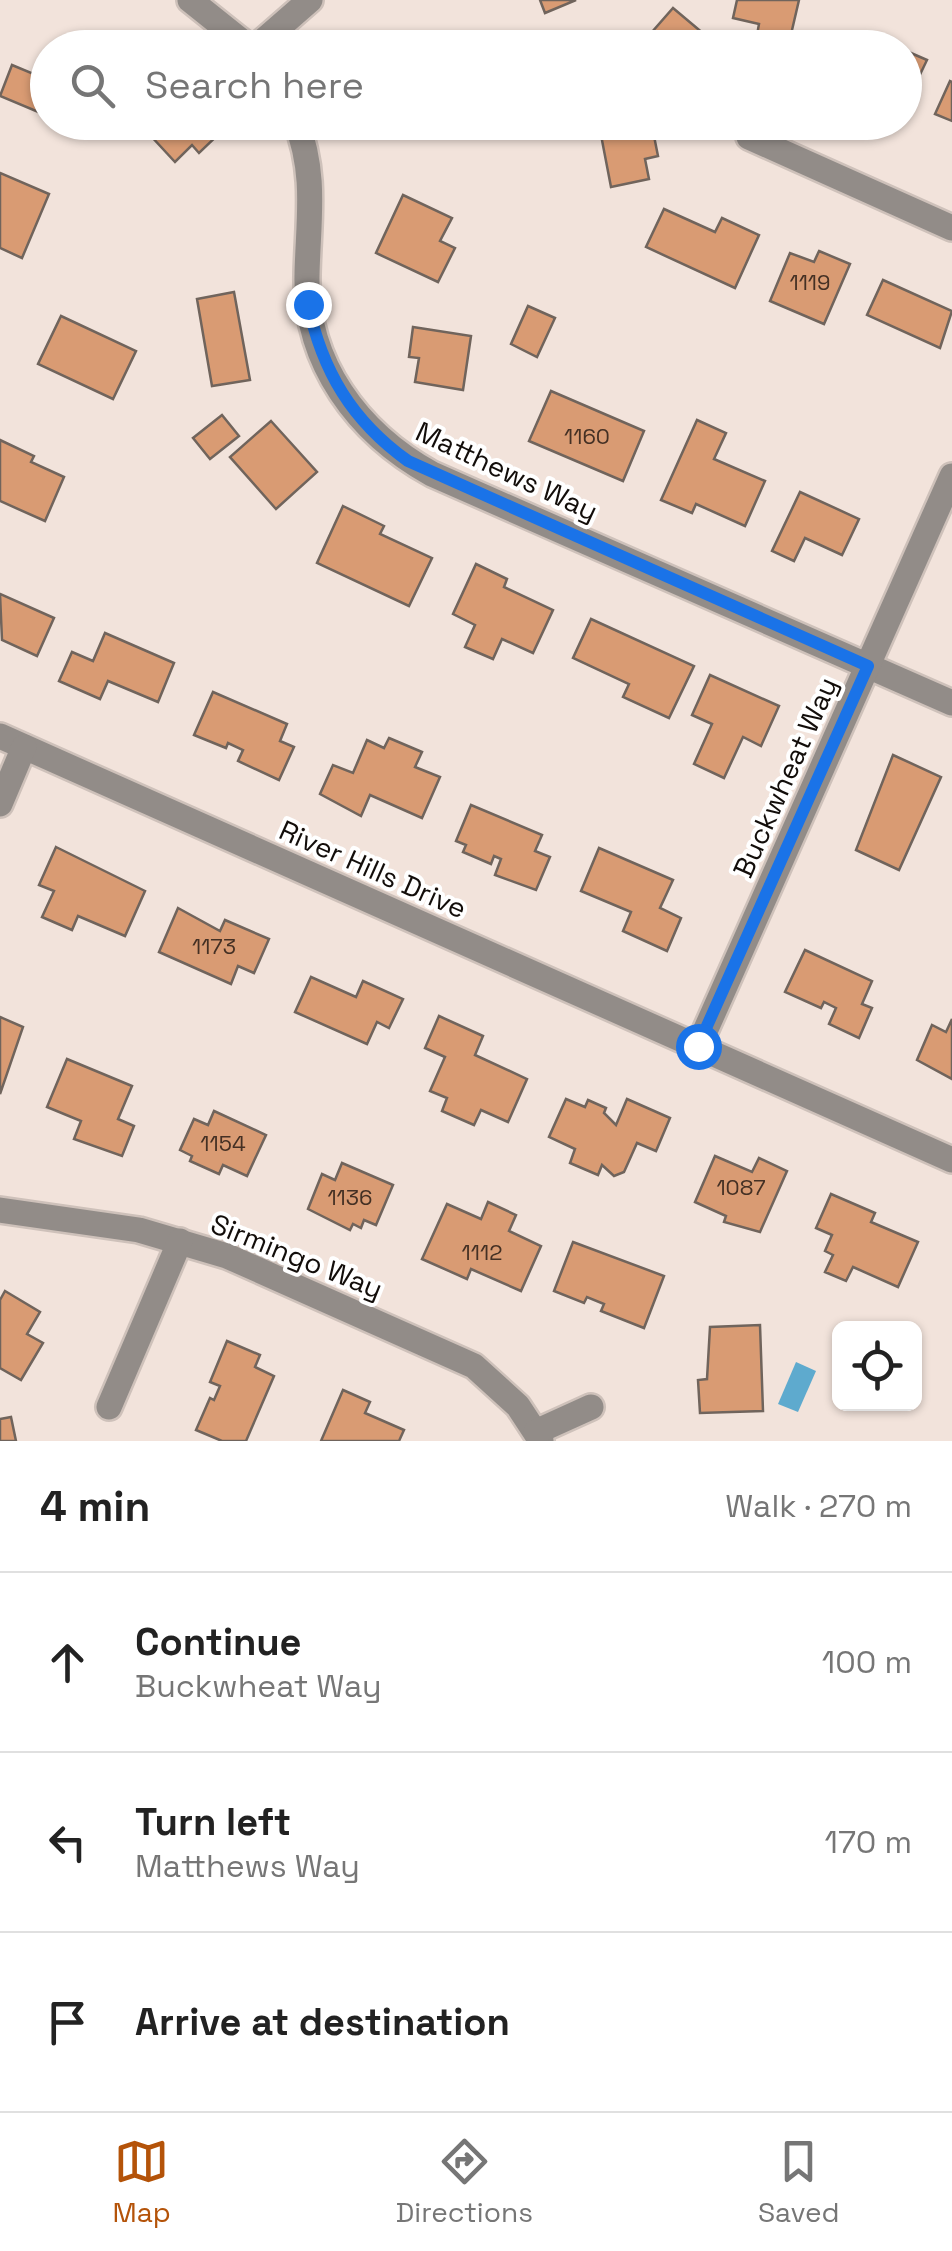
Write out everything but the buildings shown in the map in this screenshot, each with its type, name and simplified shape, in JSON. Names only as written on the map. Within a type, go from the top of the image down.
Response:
[{"type":"street","points":[[190,0],[229,30]]},
{"type":"street","points":[[274,30],[310,0]]},
{"type":"street","name":"Matthews Way","points":[[300,140],[312,188],[307,276],[314,331],[334,382],[366,426],[386,445],[432,474],[952,703]]},
{"type":"street","points":[[754,140],[952,228]]},
{"type":"street","name":"Buckwheat Way","points":[[698,1046],[952,476]]},
{"type":"street","name":"River Hills Drive","points":[[0,736],[952,1160]]},
{"type":"street","points":[[0,804],[24,747]]},
{"type":"street","name":"Sirmingo Way","points":[[0,1210],[139,1230],[227,1256],[448,1351],[498,1384],[539,1436],[592,1407]]},
{"type":"street","points":[[109,1407],[180,1241]]},
{"type":"water","points":[[796,1362],[816,1371],[798,1412],[778,1404]]},
{"type":"route","points":[[308,304],[322,357],[348,406],[386,445],[408,461],[868,666],[698,1046]]}]
